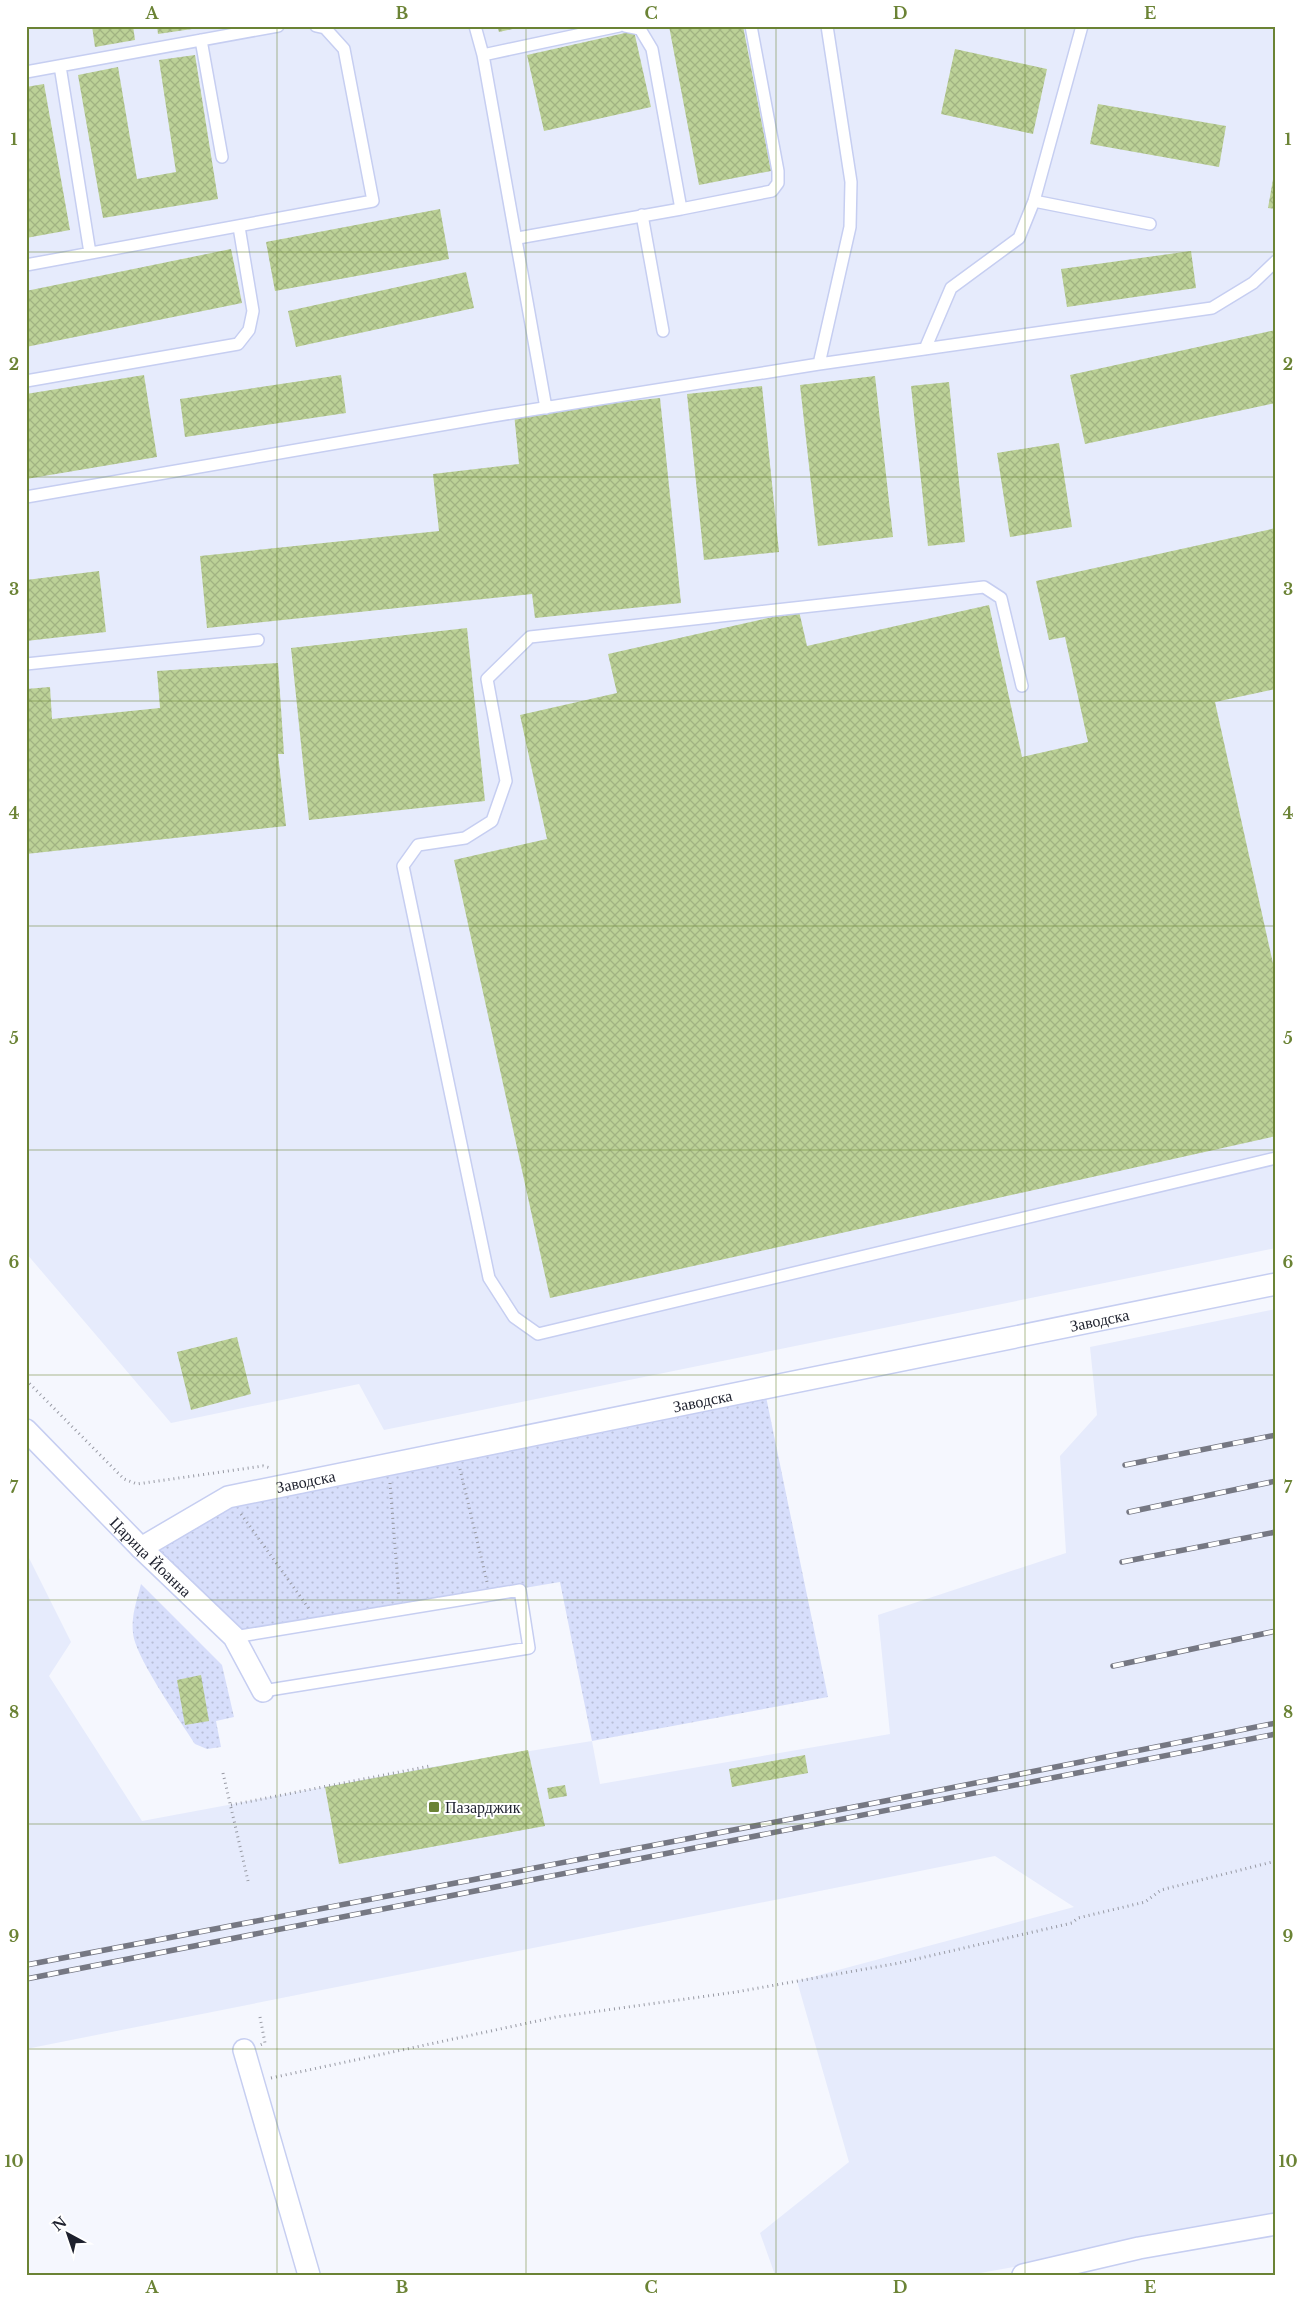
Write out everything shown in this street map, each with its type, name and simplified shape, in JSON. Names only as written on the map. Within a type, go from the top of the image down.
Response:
[{"type":"street","name":"Заводска","points":[[141,1548],[228,1497],[1276,1284]]},
{"type":"street","name":"Царица Йоанна","points":[[26,1430],[141,1548],[234,1636],[263,1691]]},
{"type":"street","points":[[244,2050],[309,2275]]},
{"type":"street","points":[[1023,2275],[1139,2248],[1276,2224]]},
{"type":"lane","points":[[26,72],[278,26]]},
{"type":"lane","points":[[26,265],[373,201],[344,49],[325,28],[316,26]]},
{"type":"lane","points":[[475,26],[483,55],[518,238],[546,408]]},
{"type":"lane","points":[[483,55],[620,26]]},
{"type":"lane","points":[[624,26],[640,29],[652,48],[681,208]]},
{"type":"lane","points":[[518,238],[772,191],[778,183],[778,171],[751,26]]},
{"type":"lane","points":[[819,364],[850,227],[851,182],[827,26]]},
{"type":"lane","points":[[924,349],[951,288],[1019,238],[1034,201],[1082,26]]},
{"type":"lane","points":[[202,40],[222,157]]},
{"type":"lane","points":[[60,66],[90,252]]},
{"type":"lane","points":[[1034,201],[1150,224]]},
{"type":"lane","points":[[642,215],[663,332]]},
{"type":"lane","points":[[26,381],[238,344],[249,330],[253,311],[240,227]]},
{"type":"lane","points":[[26,497],[546,408],[819,364],[1212,308],[1253,283],[1276,261]]},
{"type":"lane","points":[[1022,686],[1001,598],[984,587],[530,636],[487,679],[506,781],[492,821],[465,838],[418,845],[403,866],[489,1278],[514,1317],[538,1334],[1276,1158]]},
{"type":"lane","points":[[26,664],[258,640]]},
{"type":"lane","points":[[234,1636],[520,1590],[529,1648],[263,1691]]},
{"type":"path","points":[[26,1380],[124,1478],[137,1484],[263,1466],[272,1469]]},
{"type":"path","points":[[455,1451],[490,1594]]},
{"type":"path","points":[[388,1464],[400,1610]]},
{"type":"path","points":[[228,1497],[319,1623]]},
{"type":"path","points":[[231,1805],[430,1766]]},
{"type":"path","points":[[223,1773],[248,1880]]},
{"type":"path","points":[[254,2081],[556,2017],[736,1992],[899,1962],[1072,1923],[1078,1918],[1145,1902],[1161,1890],[1276,1861]]},
{"type":"shaded area","points":[[26,26],[1276,26],[1276,1248],[384,1430],[359,1384],[171,1423],[26,1253]]},
{"type":"shaded area","points":[[1276,1309],[1276,2228],[1218,2230],[969,2275],[775,2275],[760,2233],[849,2162],[797,1981],[1074,1907],[995,1856],[26,2049],[26,1552],[71,1642],[49,1676],[142,1821],[431,1767],[592,1741],[600,1784],[890,1734],[878,1615],[1066,1553],[1060,1456],[1097,1415],[1090,1347]]},
{"type":"shaded area","points":[[764,1387],[828,1697],[592,1741],[560,1582],[234,1637],[141,1548],[228,1497]]},
{"type":"shaded area","points":[[141,1584],[222,1665],[234,1717],[216,1721],[221,1747],[207,1749],[195,1744],[141,1657],[133,1633],[133,1620]]},
{"type":"building","points":[[92,26],[133,26],[135,40],[95,47]]},
{"type":"building","points":[[157,26],[192,26],[192,29],[158,34]]},
{"type":"building","points":[[497,26],[522,26],[522,27],[499,32]]},
{"type":"building","points":[[669,26],[743,26],[771,171],[699,185]]},
{"type":"building","points":[[634,31],[651,107],[544,131],[527,55]]},
{"type":"building","points":[[955,49],[1047,69],[1033,134],[941,114]]},
{"type":"building","points":[[195,55],[218,199],[103,218],[78,75],[118,67],[137,179],[176,172],[159,60]]},
{"type":"building","points":[[44,84],[70,230],[26,238],[26,87]]},
{"type":"building","points":[[1098,104],[1226,126],[1219,167],[1090,144]]},
{"type":"building","points":[[1276,168],[1276,209],[1268,208]]},
{"type":"building","points":[[440,209],[449,259],[275,291],[266,242]]},
{"type":"building","points":[[231,249],[242,303],[26,347],[26,291]]},
{"type":"building","points":[[1191,251],[1196,288],[1067,307],[1061,269]]},
{"type":"building","points":[[466,272],[474,308],[296,347],[288,311]]},
{"type":"building","points":[[1276,330],[1276,403],[1085,444],[1070,375]]},
{"type":"building","points":[[144,375],[157,457],[26,479],[26,394]]},
{"type":"building","points":[[341,375],[346,413],[185,437],[180,399]]},
{"type":"building","points":[[875,376],[893,537],[818,546],[800,385]]},
{"type":"building","points":[[949,382],[965,542],[928,546],[911,386]]},
{"type":"building","points":[[762,386],[779,552],[704,560],[687,394]]},
{"type":"building","points":[[660,398],[681,603],[535,618],[532,594],[207,628],[200,556],[439,531],[433,474],[519,464],[514,413]]},
{"type":"building","points":[[1059,443],[1072,527],[1010,537],[997,453]]},
{"type":"building","points":[[1276,528],[1276,689],[1215,702],[1276,977],[1276,1136],[550,1298],[454,860],[547,839],[520,715],[617,693],[608,654],[799,611],[807,646],[989,605],[1022,757],[1088,742],[1065,637],[1049,640],[1036,581]]},
{"type":"building","points":[[99,571],[106,632],[26,641],[26,580]]},
{"type":"building","points":[[467,628],[485,801],[309,820],[291,648]]},
{"type":"building","points":[[278,663],[284,754],[278,754],[286,826],[26,854],[26,689],[50,687],[52,719],[160,708],[157,671]]},
{"type":"building","points":[[237,1337],[251,1394],[191,1410],[177,1352]]},
{"type":"building","points":[[201,1675],[209,1721],[185,1725],[177,1680]]},
{"type":"building","name":"Пазарджик","points":[[528,1750],[545,1826],[339,1864],[325,1787]]},
{"type":"building","points":[[805,1755],[808,1773],[732,1787],[729,1769]]},
{"type":"building","points":[[565,1785],[567,1796],[549,1799],[547,1788]]},
{"type":"railway","points":[[1125,1465],[1276,1435]]},
{"type":"railway","points":[[1129,1512],[1276,1481]]},
{"type":"railway","points":[[1122,1562],[1276,1532]]},
{"type":"railway","points":[[1113,1666],[1276,1631]]},
{"type":"railway","points":[[26,1965],[885,1801],[1276,1723]]},
{"type":"railway","points":[[26,1979],[1276,1734]]},
{"type":"place","name":"Пазарджик","points":[[434,1807]]}]
